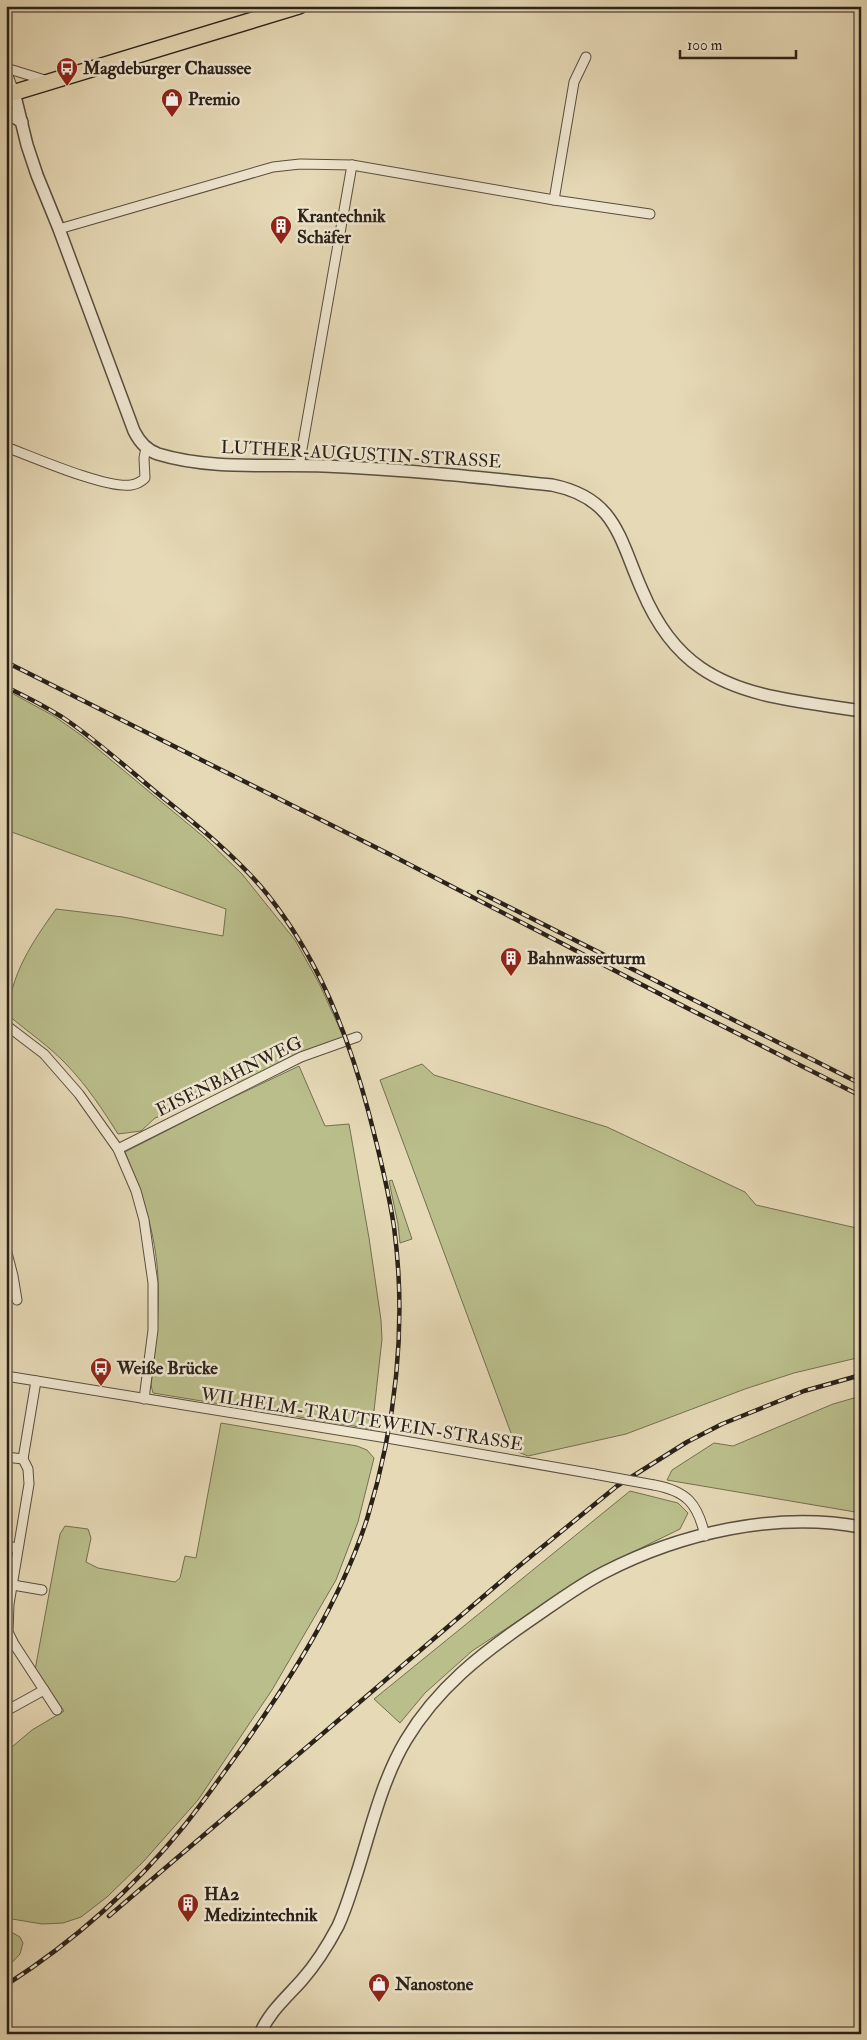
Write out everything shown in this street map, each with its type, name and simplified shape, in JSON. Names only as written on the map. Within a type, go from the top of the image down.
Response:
[{"type":"main road","points":[[10,93],[293,8]]},
{"type":"street","points":[[554,200],[574,82],[586,57]]},
{"type":"street","points":[[6,447],[101,481],[130,485],[140,483],[145,478],[144,458],[146,448],[137,438],[134,431],[59,229],[36,175],[22,122],[10,93],[6,69],[51,81]]},
{"type":"street","points":[[6,112],[22,122]]},
{"type":"street","points":[[59,229],[273,167],[300,164],[352,165],[554,200],[650,214]]},
{"type":"street","points":[[299,466],[352,165]]},
{"type":"street","name":"LUTHER-AUGUSTIN-STRASSE","points":[[146,448],[163,455],[227,465],[352,468],[552,485],[576,491],[601,508],[617,527],[642,592],[657,621],[672,642],[691,660],[724,681],[751,690],[784,698],[861,711]]},
{"type":"street","points":[[6,1025],[44,1054],[80,1094],[118,1150],[136,1191],[144,1220],[152,1264],[154,1308],[144,1399]]},
{"type":"street","name":"EISENBAHNWEG","points":[[118,1150],[301,1057],[357,1037]]},
{"type":"street","points":[[6,1249],[17,1300]]},
{"type":"street","name":"WILHELM-TRAUTEWEIN-STRASSE","points":[[6,1376],[387,1438],[654,1485],[670,1489],[690,1502],[700,1514],[705,1536]]},
{"type":"street","points":[[36,1381],[23,1459],[28,1469],[29,1484],[17,1548],[7,1634],[57,1710]]},
{"type":"street","points":[[6,1457],[23,1459]]},
{"type":"street","points":[[260,2034],[275,2009],[304,1978],[339,1924],[394,1763],[417,1723],[441,1692],[490,1648],[590,1581],[646,1554],[705,1536],[746,1527],[782,1522],[814,1522],[861,1527]]},
{"type":"street","points":[[6,1546],[17,1548]]},
{"type":"street","points":[[12,1584],[42,1590]]},
{"type":"street","points":[[6,1711],[44,1690]]},
{"type":"green space","points":[[6,690],[54,716],[81,735],[205,838],[242,874],[295,940],[319,983],[344,1038],[239,1084],[234,1075],[228,1070],[223,1078],[191,1095],[172,1112],[155,1118],[141,1131],[118,1134],[94,1098],[67,1065],[46,1045],[8,1015],[13,986],[24,959],[56,909],[123,917],[223,936],[226,909],[6,830]]},
{"type":"green space","points":[[422,1064],[434,1075],[607,1127],[745,1192],[756,1205],[861,1229],[861,1357],[794,1373],[745,1389],[626,1434],[528,1456],[518,1452],[380,1080]]},
{"type":"green space","points":[[299,1066],[325,1126],[349,1124],[381,1320],[382,1339],[372,1429],[153,1393],[151,1385],[158,1318],[157,1262],[147,1214],[125,1152]]},
{"type":"green space","points":[[392,1180],[412,1239],[400,1243],[389,1181]]},
{"type":"green space","points":[[861,1396],[861,1513],[667,1480],[672,1470],[714,1443],[733,1446],[833,1404]]},
{"type":"green space","points":[[221,1423],[357,1446],[367,1450],[374,1458],[358,1522],[336,1580],[272,1690],[198,1800],[143,1862],[107,1897],[81,1917],[63,1923],[42,1924],[6,1918],[6,1752],[32,1730],[64,1711],[35,1670],[60,1534],[65,1526],[88,1529],[91,1538],[86,1562],[98,1568],[175,1582],[180,1578],[185,1556],[196,1558]]},
{"type":"green space","points":[[630,1491],[678,1503],[688,1513],[680,1529],[594,1571],[472,1651],[425,1693],[400,1723],[374,1699]]},
{"type":"green space","points":[[6,1929],[20,1937],[23,1943],[20,1954],[6,1969]]},
{"type":"railway","points":[[6,662],[391,855],[861,1096]]},
{"type":"railway","points":[[6,687],[62,717],[113,756],[204,831],[255,880],[285,918],[316,970],[329,997],[351,1052],[360,1081],[392,1212],[398,1264],[399,1300],[399,1337],[392,1411],[377,1483],[356,1550],[313,1639],[241,1749],[199,1807],[165,1849],[145,1871],[79,1932],[6,1985]]},
{"type":"railway","points":[[479,892],[861,1084]]},
{"type":"railway","points":[[109,1916],[519,1566],[617,1486],[687,1442],[722,1424],[804,1391],[861,1375]]},
{"type":"place","name":"Magdeburger Chaussee","points":[[67,87]]},
{"type":"place","name":"Premio","points":[[172,118]]},
{"type":"place","name":"Krantechnik Schäfer","points":[[281,245]]},
{"type":"place","name":"Bahnwasserturm","points":[[511,977]]},
{"type":"place","name":"Weiße Brücke","points":[[101,1387]]},
{"type":"place","name":"HA2 Medizintechnik","points":[[188,1923]]},
{"type":"place","name":"Nanostone","points":[[379,2003]]}]
